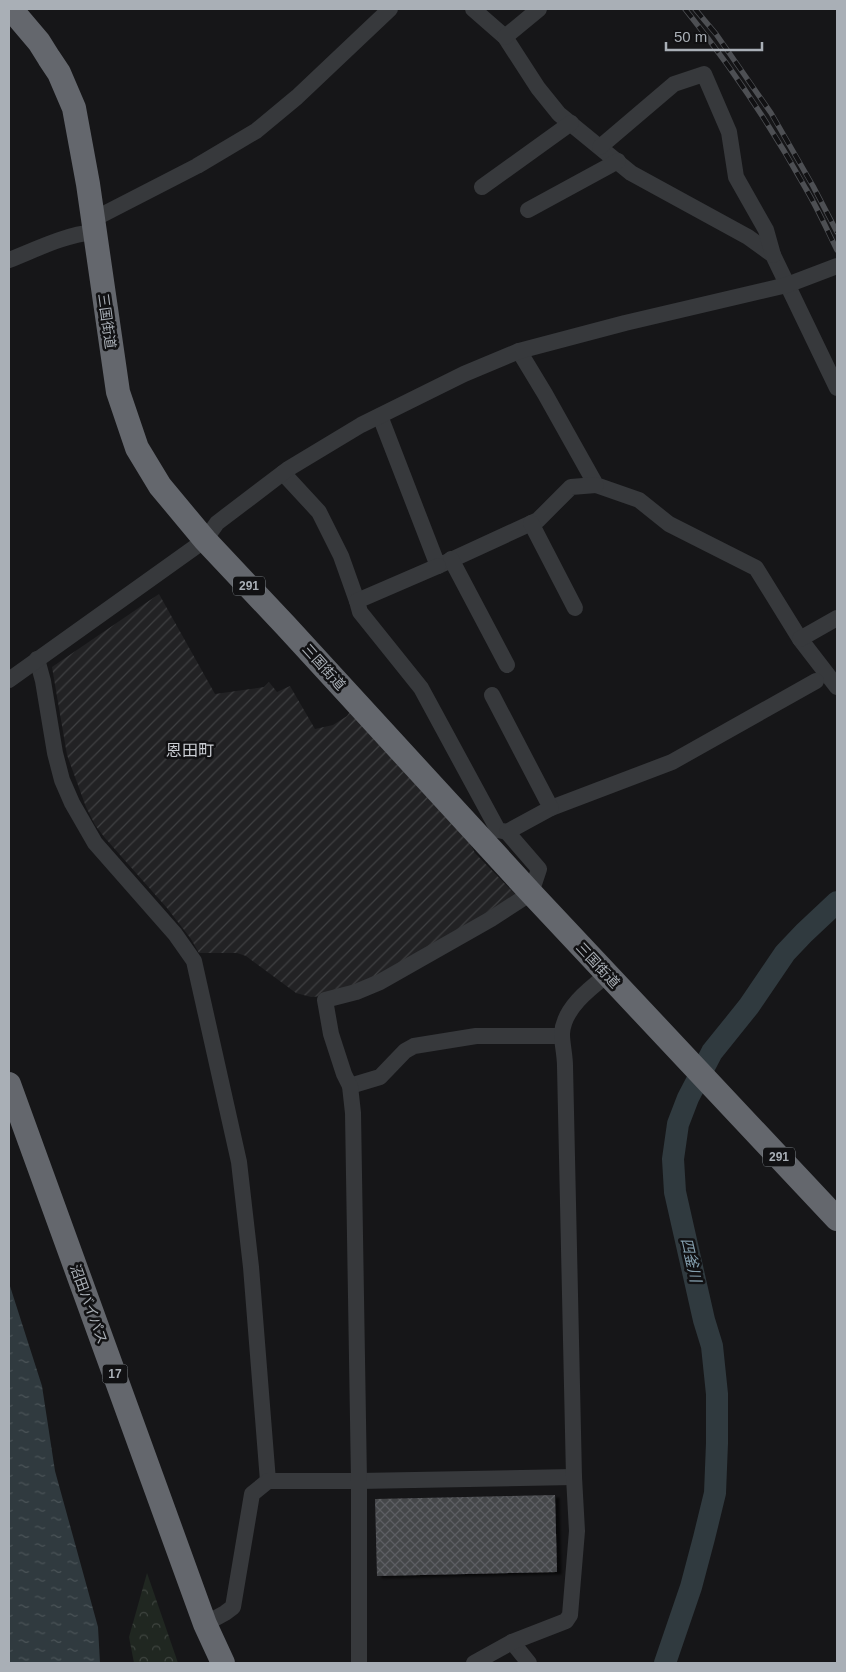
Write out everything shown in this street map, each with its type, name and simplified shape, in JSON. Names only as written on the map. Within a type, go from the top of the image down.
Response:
[{"type":"highway","name":"三国街道","points":[[12,9],[39,42],[59,73],[74,108],[82,145],[118,392],[130,430],[141,456],[160,486],[205,540],[531,893],[837,1219]]},
{"type":"highway","name":"沼田バイパス","points":[[9,1084],[205,1624],[222,1663]]},
{"type":"street","points":[[9,260],[57,240],[80,234],[256,131],[297,97],[390,9]]},
{"type":"street","points":[[473,9],[505,37],[538,88],[559,114],[571,124],[639,177],[748,237],[773,255]]},
{"type":"street","points":[[505,37],[539,9]]},
{"type":"street","points":[[600,147],[674,84],[704,74],[729,132],[736,177],[766,230],[773,255],[837,388]]},
{"type":"street","points":[[482,187],[571,124]]},
{"type":"street","points":[[528,210],[618,162]]},
{"type":"street","points":[[9,680],[205,540],[217,523],[283,473],[361,425],[464,374],[519,351],[625,323],[787,285],[837,266]]},
{"type":"street","points":[[519,351],[596,485]]},
{"type":"street","points":[[380,416],[445,562],[507,665]]},
{"type":"street","points":[[283,473],[319,512],[341,556],[360,612],[421,688],[498,830],[507,832],[539,869],[531,893],[491,919],[380,982],[356,992],[325,1000],[331,1034],[344,1074],[350,1086],[353,1113],[359,1482],[359,1663]]},
{"type":"street","points":[[357,601],[538,520],[571,487],[596,485],[639,500],[669,524],[756,568],[800,639],[837,687]]},
{"type":"street","points":[[531,523],[575,608]]},
{"type":"street","points":[[800,639],[837,618]]},
{"type":"street","points":[[37,659],[43,681],[55,753],[62,780],[72,803],[95,843],[175,934],[194,961],[239,1162],[268,1482]]},
{"type":"street","points":[[507,832],[551,808],[672,762],[816,681]]},
{"type":"street","points":[[492,695],[551,808]]},
{"type":"street","points":[[474,1663],[512,1642],[566,1621],[570,1614],[577,1531],[574,1477],[565,1066],[562,1036],[564,1023],[575,1005],[607,975]]},
{"type":"street","points":[[350,1086],[380,1077],[405,1051],[414,1046],[476,1036],[562,1036]]},
{"type":"street","points":[[205,1624],[233,1607],[252,1494],[268,1482],[574,1477]]},
{"type":"street","points":[[512,1642],[529,1663]]},
{"type":"shaded area","points":[[159,594],[215,694],[264,687],[269,682],[277,692],[290,686],[315,729],[333,725],[347,716],[352,709],[459,822],[475,853],[520,898],[379,979],[326,996],[311,997],[296,993],[246,956],[237,953],[199,953],[191,939],[167,908],[95,825],[86,807],[67,755],[52,667]]},
{"type":"green space","points":[[147,1573],[178,1663],[134,1663],[129,1637]]},
{"type":"water","points":[[9,1283],[42,1386],[55,1471],[98,1627],[100,1663],[9,1663]]},
{"type":"building","points":[[555,1495],[557,1572],[377,1576],[375,1499]]},
{"type":"waterway","name":"四釜川","points":[[665,1663],[691,1587],[715,1493],[717,1443],[717,1394],[712,1346],[704,1320],[675,1192],[673,1159],[678,1124],[688,1098],[712,1052],[749,1006],[785,953],[837,902]]},
{"type":"railway","points":[[685,9],[734,74],[764,119],[793,165],[837,250]]},
{"type":"railway","points":[[695,9],[716,34],[771,113],[837,232]]},
{"type":"district","name":"恩田町","points":[[190,750]]}]
